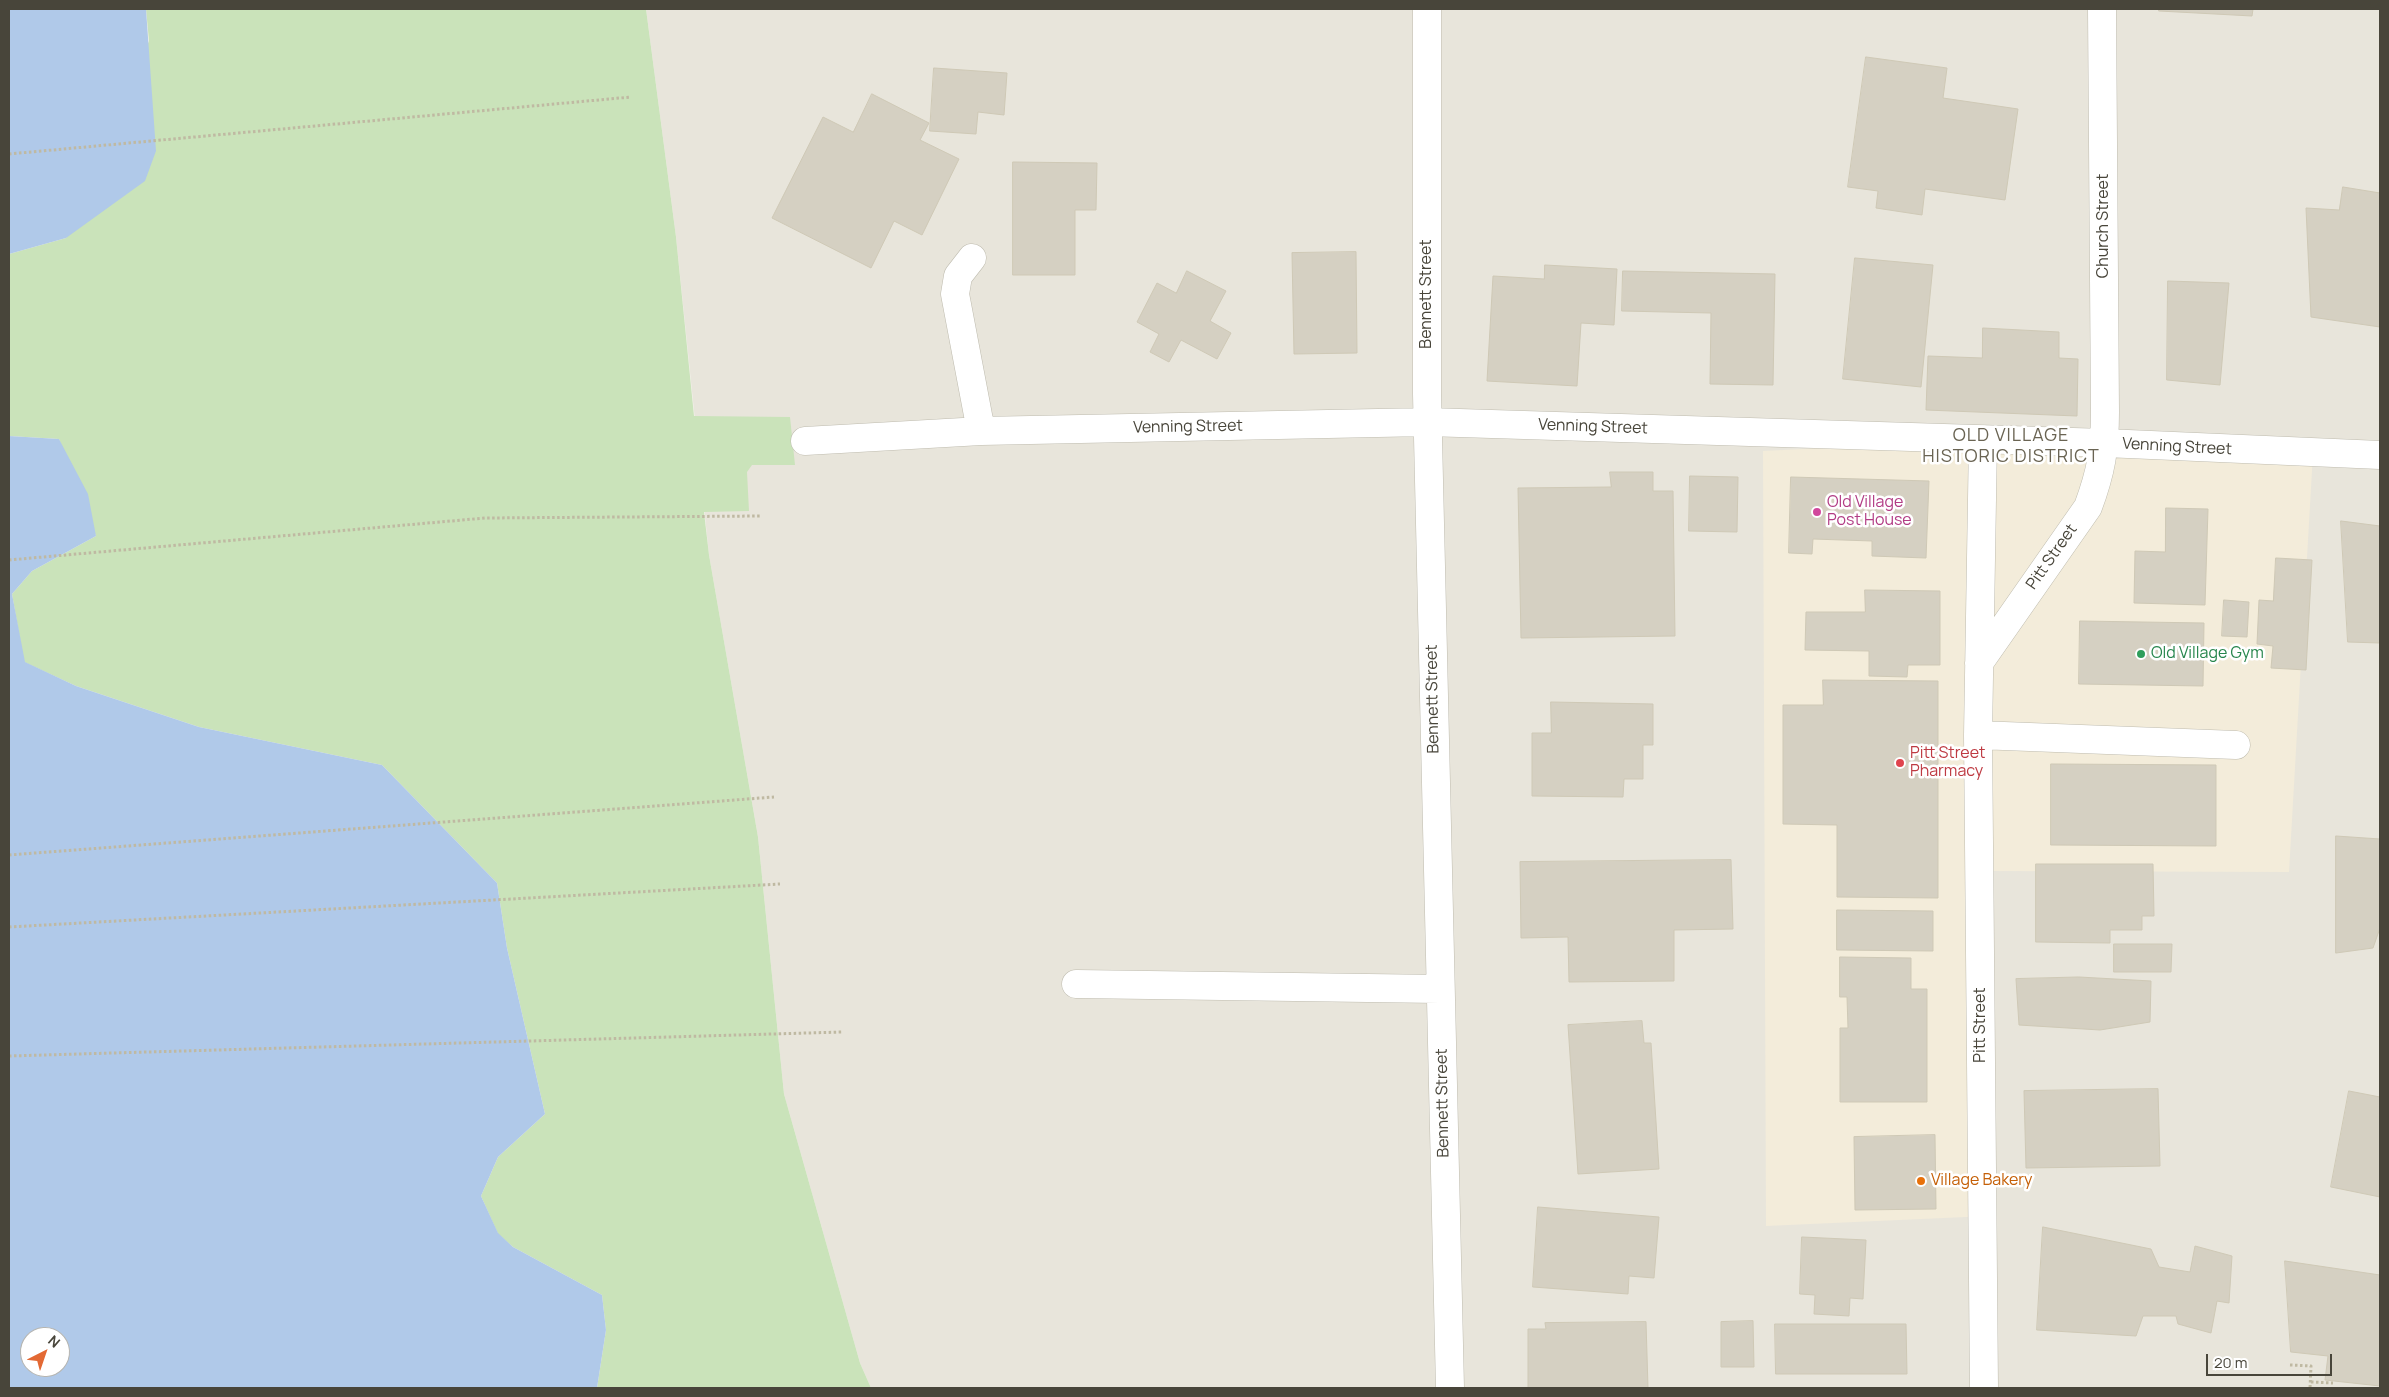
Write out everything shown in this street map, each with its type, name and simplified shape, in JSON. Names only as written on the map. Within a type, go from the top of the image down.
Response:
[{"type":"street","name":"Bennett Street","points":[[1427,9],[1427,422],[1450,1388]]},
{"type":"street","name":"Church Street","points":[[2102,9],[2105,443]]},
{"type":"street","points":[[972,258],[958,276],[955,294],[981,431]]},
{"type":"street","name":"Venning Street","points":[[805,441],[981,431],[1427,422],[2105,443],[2380,456]]},
{"type":"street","name":"Pitt Street","points":[[1983,440],[1978,735],[1984,1388]]},
{"type":"street","name":"Pitt Street","points":[[1979,662],[2088,507],[2099,478],[2105,443]]},
{"type":"street","points":[[1978,735],[2236,745]]},
{"type":"street","points":[[1076,984],[1440,989]]},
{"type":"path","points":[[9,154],[631,97]]},
{"type":"path","points":[[9,560],[485,518],[761,516]]},
{"type":"path","points":[[9,855],[774,797]]},
{"type":"path","points":[[9,927],[780,884]]},
{"type":"path","points":[[9,1056],[842,1032]]},
{"type":"path","points":[[2290,1365],[2312,1366],[2310,1388]]},
{"type":"path","points":[[2311,1382],[2333,1383]]},
{"type":"shaded area","points":[[646,9],[2380,9],[2380,1388],[871,1388],[860,1363],[784,1094],[758,837],[709,555],[676,237]],"holes":[[[1983,440],[2150,870],[1987,871],[1763,452]]]},
{"type":"shaded area","points":[[1983,440],[2313,453],[2289,872],[1988,871],[1988,1216],[1766,1226],[1763,451]]},
{"type":"green space","points":[[146,9],[646,9],[676,237],[694,416],[790,417],[795,465],[752,465],[747,472],[749,511],[704,512],[709,555],[758,837],[784,1094],[860,1363],[871,1388],[597,1388],[606,1330],[602,1295],[513,1247],[498,1234],[481,1196],[498,1157],[545,1114],[507,948],[497,883],[382,765],[199,727],[76,686],[24,662],[12,594],[32,571],[96,536],[59,439],[9,436],[9,254],[66,238],[149,41]]},
{"type":"water","points":[[9,9],[146,9],[156,151],[145,181],[66,238],[9,254]]},
{"type":"water","points":[[9,436],[59,439],[88,494],[96,536],[32,571],[12,594],[25,662],[76,686],[199,727],[382,765],[497,883],[507,948],[545,1114],[498,1157],[481,1196],[498,1233],[513,1247],[602,1295],[606,1330],[597,1388],[9,1388]]},
{"type":"building","points":[[2159,9],[2253,9],[2252,16],[2159,11]]},
{"type":"building","points":[[1866,57],[1947,68],[1943,98],[2018,109],[2005,200],[1925,189],[1922,215],[1876,208],[1878,191],[1848,187]]},
{"type":"building","points":[[934,68],[1007,73],[1004,115],[978,112],[976,134],[930,131]]},
{"type":"building","points":[[872,94],[929,123],[920,140],[959,159],[922,235],[894,221],[871,268],[772,218],[823,117],[853,132]]},
{"type":"building","points":[[1013,162],[1097,163],[1096,210],[1075,210],[1075,275],[1013,275]]},
{"type":"building","points":[[2343,187],[2380,193],[2380,327],[2311,317],[2306,208],[2339,210]]},
{"type":"building","points":[[1356,252],[1357,353],[1294,354],[1292,253]]},
{"type":"building","points":[[1855,258],[1933,265],[1921,387],[1843,379]]},
{"type":"building","points":[[1545,265],[1617,269],[1614,325],[1581,323],[1577,386],[1487,381],[1493,276],[1544,279]]},
{"type":"building","points":[[1187,271],[1226,291],[1210,321],[1231,333],[1217,359],[1181,340],[1169,362],[1150,352],[1159,334],[1137,322],[1157,283],[1176,293]]},
{"type":"building","points":[[1623,271],[1775,274],[1773,385],[1710,384],[1711,313],[1622,311]]},
{"type":"building","points":[[2168,281],[2229,283],[2220,385],[2167,380]]},
{"type":"building","points":[[1983,328],[2059,332],[2059,358],[2078,359],[2077,416],[1926,410],[1928,356],[1982,358]]},
{"type":"building","points":[[1610,472],[1653,472],[1653,491],[1673,491],[1675,636],[1521,638],[1518,488],[1611,487]]},
{"type":"building","points":[[1690,476],[1738,477],[1737,532],[1689,531]]},
{"type":"building","points":[[1791,477],[1929,481],[1926,558],[1872,556],[1872,541],[1813,539],[1812,554],[1789,553]]},
{"type":"building","points":[[2166,508],[2208,509],[2205,605],[2134,603],[2135,551],[2165,552]]},
{"type":"building","points":[[2341,521],[2380,526],[2380,643],[2348,642]]},
{"type":"building","points":[[2276,558],[2312,560],[2306,670],[2271,668],[2273,646],[2257,644],[2259,600],[2273,601]]},
{"type":"building","points":[[1865,590],[1940,591],[1940,665],[1908,665],[1907,677],[1869,676],[1869,651],[1805,650],[1806,612],[1865,612]]},
{"type":"building","points":[[2224,600],[2249,602],[2247,637],[2222,636]]},
{"type":"building","name":"Old Village Gym","points":[[2080,621],[2204,623],[2203,686],[2079,684]]},
{"type":"building","points":[[1823,680],[1938,681],[1938,898],[1837,897],[1837,825],[1783,824],[1783,705],[1823,705]]},
{"type":"building","points":[[1551,702],[1653,704],[1653,745],[1643,745],[1643,779],[1624,779],[1623,797],[1532,796],[1532,733],[1551,733]]},
{"type":"building","points":[[2051,764],[2216,765],[2216,846],[2051,845]]},
{"type":"building","points":[[2336,836],[2380,839],[2380,928],[2373,948],[2336,953]]},
{"type":"building","points":[[1731,860],[1733,929],[1674,930],[1674,981],[1569,982],[1568,937],[1521,938],[1520,862]]},
{"type":"building","points":[[2036,864],[2153,864],[2154,916],[2142,916],[2142,930],[2110,930],[2110,943],[2036,942]]},
{"type":"building","points":[[1837,910],[1933,911],[1933,951],[1837,950]]},
{"type":"building","points":[[2114,944],[2172,944],[2171,972],[2114,972]]},
{"type":"building","points":[[1840,957],[1911,958],[1911,989],[1927,989],[1927,1102],[1840,1102],[1840,1028],[1848,1028],[1847,997],[1840,997]]},
{"type":"building","points":[[2079,977],[2151,981],[2150,1022],[2100,1030],[2019,1025],[2016,979]]},
{"type":"building","points":[[1642,1021],[1644,1043],[1651,1043],[1659,1169],[1578,1174],[1568,1025]]},
{"type":"building","points":[[2158,1089],[2160,1166],[2026,1168],[2024,1091]]},
{"type":"building","points":[[2349,1091],[2380,1097],[2380,1197],[2331,1187]]},
{"type":"building","points":[[1935,1135],[1936,1209],[1855,1210],[1854,1137]]},
{"type":"building","points":[[1538,1207],[1659,1217],[1654,1278],[1629,1276],[1628,1294],[1533,1287]]},
{"type":"building","points":[[2043,1227],[2151,1249],[2159,1267],[2190,1272],[2195,1246],[2232,1256],[2229,1303],[2217,1301],[2211,1333],[2178,1324],[2176,1316],[2143,1316],[2136,1336],[2037,1330]]},
{"type":"building","points":[[1802,1237],[1866,1240],[1863,1299],[1850,1298],[1849,1316],[1814,1314],[1815,1295],[1800,1294]]},
{"type":"building","points":[[2285,1261],[2380,1275],[2380,1386],[2325,1380],[2328,1356],[2291,1352]]},
{"type":"building","points":[[1753,1321],[1754,1367],[1721,1367],[1721,1322]]},
{"type":"building","points":[[1646,1322],[1648,1388],[1528,1388],[1528,1329],[1546,1329],[1545,1323]]},
{"type":"building","points":[[1775,1324],[1906,1324],[1907,1374],[1776,1374]]},
{"type":"place","name":"Old Village Post House","points":[[1817,512]]},
{"type":"place","name":"Old Village Gym","points":[[2141,654]]},
{"type":"place","name":"Pitt Street Pharmacy","points":[[1900,763]]},
{"type":"place","name":"Village Bakery","points":[[1921,1181]]},
{"type":"district","name":"OLD VILLAGE HISTORIC DISTRICT","points":[[2011,446]]}]
